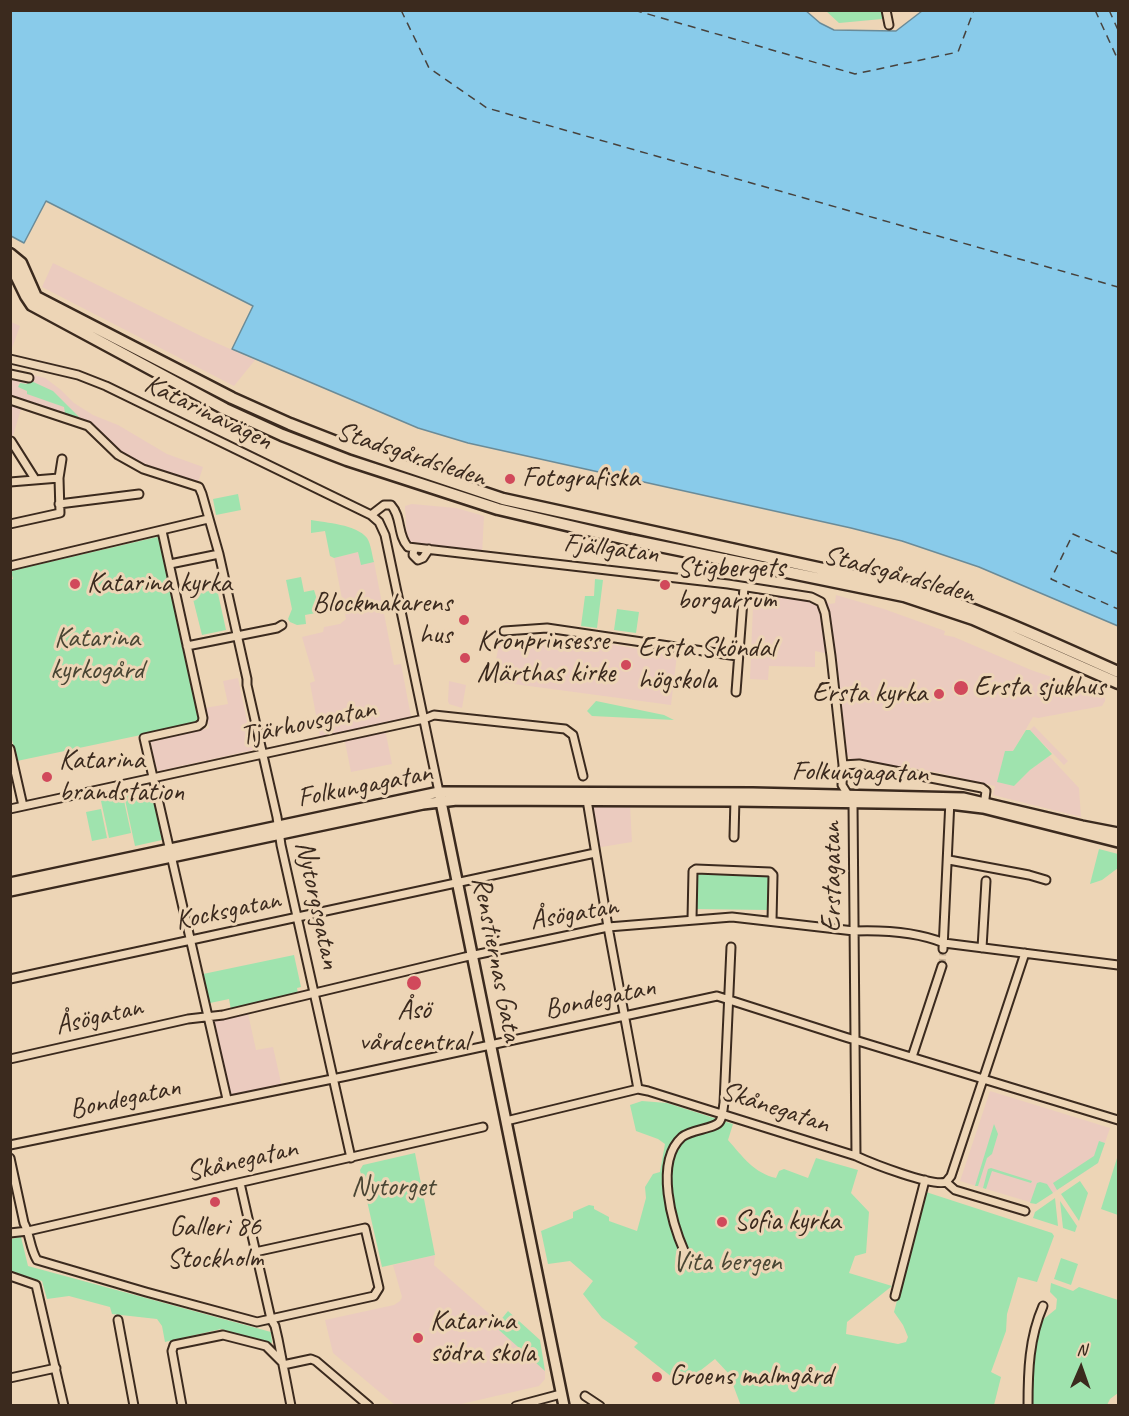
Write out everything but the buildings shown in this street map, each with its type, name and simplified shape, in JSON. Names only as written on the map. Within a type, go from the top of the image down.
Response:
[{"type":"main road","name":"Stadsgårdsleden","points":[[10,254],[21,263],[36,297],[183,374],[290,424],[354,449],[503,499],[905,587],[936,596],[978,611],[1119,672]]},
{"type":"main road","name":"Stadsgårdsleden","points":[[10,262],[32,305],[225,409],[282,435],[347,460],[498,509],[630,540],[903,596],[995,628],[1119,683]]},
{"type":"main road","points":[[440,490],[444,478]]},
{"type":"street","points":[[886,10],[889,25]]},
{"type":"street","name":"Katarinavägen","points":[[10,359],[78,375],[106,387],[371,515],[379,522]]},
{"type":"street","points":[[10,374],[29,378]]},
{"type":"street","name":"Nytorgsgatan","points":[[10,400],[88,426],[118,455],[143,469],[199,487],[219,554],[351,1158]]},
{"type":"street","points":[[11,441],[34,479]]},
{"type":"street","points":[[10,524],[60,513],[58,478],[62,459]]},
{"type":"street","points":[[10,483],[58,478]]},
{"type":"street","points":[[59,504],[139,494]]},
{"type":"street","points":[[371,515],[384,505],[391,505],[396,510],[405,544],[414,548]]},
{"type":"street","points":[[10,566],[208,519]]},
{"type":"street","name":"Renstiernas Gata","points":[[379,522],[387,545],[424,719],[564,1406]]},
{"type":"street","points":[[162,531],[203,718],[202,723],[198,726],[144,738],[227,1100]]},
{"type":"street","name":"Fjällgatan","points":[[429,549],[423,558],[418,560],[413,555],[414,548],[429,549],[694,579],[811,597],[821,602]]},
{"type":"street","points":[[170,564],[219,554]]},
{"type":"street","points":[[736,692],[744,587]]},
{"type":"street","name":"Erstagatan","points":[[821,602],[825,613],[843,765],[842,785],[850,799],[856,1156]]},
{"type":"street","points":[[187,646],[237,637],[282,625]]},
{"type":"street","points":[[504,631],[547,628],[737,656]]},
{"type":"street","name":"Tjärhovsgatan","points":[[10,809],[434,715],[565,729],[573,735],[583,776]]},
{"type":"street","points":[[10,749],[23,806]]},
{"type":"street","name":"Folkungagatan","points":[[843,765],[859,764],[982,788],[986,791],[984,805]]},
{"type":"street","name":"Folkungagatan","points":[[440,797],[587,800],[735,797]]},
{"type":"street","name":"Folkungagatan","points":[[10,883],[170,853],[440,797],[950,800],[1119,833]]},
{"type":"street","points":[[734,837],[735,797]]},
{"type":"street","points":[[587,800],[638,1089]]},
{"type":"street","points":[[944,946],[950,800]]},
{"type":"street","name":"Folkungagatan","points":[[984,805],[1119,842]]},
{"type":"street","name":"Folkungagatan","points":[[10,891],[170,853]]},
{"type":"street","name":"Kocksgatan","points":[[10,979],[595,853]]},
{"type":"street","points":[[949,860],[1046,880]]},
{"type":"street","points":[[692,919],[693,871],[696,869],[770,872],[773,875],[772,921]]},
{"type":"street","points":[[982,948],[986,881]]},
{"type":"street","name":"Åsögatan","points":[[10,1059],[188,1019],[208,1017],[315,994],[324,990],[608,927],[692,919],[732,917],[854,931],[872,930],[928,938],[944,946],[982,948],[1119,965]]},
{"type":"street","points":[[685,1253],[677,1235],[667,1170],[669,1157],[681,1137],[718,1124],[722,1113],[731,947]]},
{"type":"street","points":[[946,1182],[951,1176],[1025,953]]},
{"type":"street","points":[[912,1057],[942,966]]},
{"type":"street","name":"Bondegatan","points":[[11,1144],[347,1076],[710,996],[728,999],[854,1040],[1119,1120]]},
{"type":"street","name":"Skånegatan","points":[[506,1120],[638,1089],[722,1113],[925,1180],[940,1184],[946,1182],[955,1190],[1025,1211]]},
{"type":"street","name":"Skånegatan","points":[[10,1233],[28,1232],[483,1127]]},
{"type":"street","points":[[10,1150],[11,1144]]},
{"type":"street","points":[[10,1158],[24,1222],[37,1260],[257,1322],[374,1296],[379,1288],[365,1228],[255,1252]]},
{"type":"street","points":[[895,1296],[925,1180]]},
{"type":"street","points":[[240,1183],[271,1319],[279,1339],[291,1406]]},
{"type":"street","points":[[10,1276],[36,1285],[64,1406]]},
{"type":"street","points":[[1028,1406],[1030,1356],[1035,1325],[1043,1306]]},
{"type":"street","points":[[118,1320],[134,1406]]},
{"type":"street","points":[[182,1406],[172,1351],[174,1345],[223,1335],[266,1346],[283,1364]]},
{"type":"street","points":[[283,1364],[311,1359],[316,1361],[369,1406]]},
{"type":"street","points":[[10,1378],[56,1368]]},
{"type":"street","points":[[516,1406],[561,1394]]},
{"type":"street","points":[[585,1396],[600,1406]]},
{"type":"shaded area","points":[[53,263],[255,360],[234,386],[42,287]]},
{"type":"shaded area","points":[[11,322],[20,326],[10,351]]},
{"type":"shaded area","points":[[11,369],[45,378],[74,403],[93,415],[118,425],[167,454],[203,467],[196,489],[118,455],[88,428],[22,406],[11,442]]},
{"type":"shaded area","points":[[412,504],[456,508],[484,516],[482,554],[407,544],[405,506]]},
{"type":"shaded area","points":[[358,552],[361,564],[374,562],[394,665],[401,664],[412,722],[385,729],[392,764],[351,772],[344,737],[321,742],[310,683],[315,681],[302,637],[323,632],[324,627],[340,624],[346,619],[334,558]]},
{"type":"shaded area","name":"Ersta sjukhus","points":[[757,585],[819,594],[830,604],[835,603],[836,595],[884,609],[945,631],[944,635],[954,637],[1031,670],[1105,695],[1102,706],[1033,717],[1013,751],[1014,786],[1049,756],[1079,788],[1081,817],[993,795],[995,786],[935,772],[851,759],[847,755],[836,653],[815,651],[815,667],[769,666],[768,680],[750,679],[753,606],[756,605]]},
{"type":"shaded area","points":[[512,638],[602,643],[677,655],[671,705],[492,681],[499,644]]},
{"type":"shaded area","points":[[238,678],[253,750],[159,771],[156,768],[150,741],[209,728],[205,708],[228,704],[223,681]]},
{"type":"shaded area","points":[[449,681],[466,685],[462,708],[449,704]]},
{"type":"shaded area","points":[[1034,726],[1068,761],[1064,765],[1030,730]]},
{"type":"shaded area","points":[[630,805],[632,842],[595,848],[588,806]]},
{"type":"shaded area","points":[[247,1009],[256,1050],[273,1047],[282,1087],[227,1099],[210,1018]]},
{"type":"shaded area","points":[[990,1091],[1110,1128],[1098,1163],[1036,1204],[960,1181]]},
{"type":"shaded area","name":"Katarina södra skola","points":[[435,1255],[434,1265],[502,1325],[499,1330],[545,1371],[545,1379],[539,1386],[457,1405],[395,1405],[333,1353],[325,1320],[394,1305],[402,1297],[393,1265]]},
{"type":"green space","points":[[826,11],[882,11],[882,19],[839,23]]},
{"type":"green space","points":[[29,380],[53,391],[82,420],[65,413],[64,407],[27,394],[27,391],[18,387],[20,383],[27,384]]},
{"type":"green space","points":[[238,494],[241,510],[216,515],[213,499]]},
{"type":"green space","points":[[311,520],[341,525],[362,533],[368,540],[374,562],[361,565],[358,552],[334,558],[330,556],[325,531],[311,533]]},
{"type":"green space","name":"Katarina kyrkogård","points":[[157,537],[160,539],[166,564],[198,723],[17,761],[10,731],[10,580],[13,579],[11,571]]},
{"type":"green space","points":[[301,577],[304,592],[314,590],[321,612],[305,615],[306,624],[297,625],[288,619],[292,609],[286,580]]},
{"type":"green space","points":[[595,579],[603,580],[597,628],[581,626],[585,596],[594,596]]},
{"type":"green space","points":[[217,589],[226,630],[202,635],[192,595]]},
{"type":"green space","points":[[617,609],[639,612],[636,633],[614,630]]},
{"type":"green space","points":[[596,701],[664,715],[674,720],[592,716],[587,711]]},
{"type":"green space","points":[[1026,730],[1030,730],[1052,754],[1030,770],[1014,786],[997,782],[1005,751],[1013,751]]},
{"type":"green space","points":[[151,789],[162,840],[135,846],[124,795]]},
{"type":"green space","points":[[123,796],[131,833],[109,838],[101,801]]},
{"type":"green space","points":[[101,809],[107,838],[92,841],[86,812]]},
{"type":"green space","points":[[1099,849],[1118,854],[1118,868],[1102,880],[1090,884]]},
{"type":"green space","points":[[699,872],[768,875],[771,878],[769,910],[695,909],[695,876]]},
{"type":"green space","points":[[294,955],[301,987],[297,988],[298,994],[231,1010],[229,999],[210,1003],[203,974]]},
{"type":"green space","name":"Vita bergen","points":[[642,1101],[667,1103],[733,1124],[728,1140],[749,1164],[768,1176],[776,1178],[779,1171],[784,1169],[808,1178],[816,1158],[858,1170],[851,1193],[869,1212],[866,1253],[855,1256],[849,1273],[892,1286],[847,1322],[846,1334],[898,1344],[906,1342],[908,1337],[894,1312],[926,1192],[1052,1233],[1054,1236],[1037,1282],[1018,1277],[1007,1314],[1006,1331],[991,1372],[1001,1377],[994,1405],[741,1406],[729,1374],[715,1359],[682,1385],[634,1347],[638,1343],[602,1318],[583,1294],[593,1281],[570,1261],[548,1264],[541,1231],[573,1218],[573,1212],[589,1205],[609,1217],[609,1221],[637,1231],[646,1198],[645,1187],[653,1174],[660,1172],[665,1144],[636,1131],[630,1105]]},
{"type":"green space","points":[[994,1124],[998,1134],[992,1154],[987,1158],[978,1186],[975,1186]]},
{"type":"green space","points":[[1099,1141],[1105,1143],[1098,1163],[1057,1190],[1053,1183],[1094,1156]]},
{"type":"green space","name":"Nytorget","points":[[415,1153],[435,1255],[382,1267],[360,1170],[363,1165]]},
{"type":"green space","points":[[1118,1155],[1118,1215],[1101,1209]]},
{"type":"green space","points":[[988,1169],[1032,1181],[1031,1183],[992,1171],[986,1189],[983,1188]]},
{"type":"green space","points":[[1080,1181],[1088,1193],[1079,1221],[1061,1194]]},
{"type":"green space","points":[[1037,1183],[1047,1184],[1053,1193],[1036,1204],[1030,1203]]},
{"type":"green space","points":[[1055,1198],[1058,1226],[1033,1218],[1035,1212]]},
{"type":"green space","points":[[1060,1201],[1077,1226],[1075,1232],[1063,1228]]},
{"type":"green space","points":[[21,1237],[28,1266],[271,1332],[272,1343],[221,1329],[165,1342],[162,1326],[157,1319],[112,1314],[110,1307],[69,1296],[47,1299],[42,1281],[11,1272],[11,1239]]},
{"type":"green space","points":[[1061,1258],[1078,1264],[1071,1285],[1054,1279]]},
{"type":"green space","points":[[1051,1283],[1073,1291],[1079,1287],[1118,1300],[1118,1393],[1110,1399],[1107,1405],[1032,1406],[1032,1356],[1040,1322],[1056,1309],[1057,1299],[1050,1292]]},
{"type":"green space","points":[[508,1311],[540,1340],[545,1371],[499,1330],[502,1325],[499,1322]]},
{"type":"water","points":[[805,10],[820,23],[834,30],[896,31],[922,11],[1118,11],[1118,626],[979,567],[902,541],[468,443],[418,428],[232,349],[253,306],[46,201],[24,243],[11,236],[11,11]]},
{"type":"ferry route","points":[[401,10],[429,68],[487,108],[1118,287]]},
{"type":"ferry route","points":[[634,10],[855,74],[958,52],[974,10]]},
{"type":"ferry route","points":[[1095,10],[1118,60]]},
{"type":"ferry route","points":[[1109,10],[1118,30]]},
{"type":"ferry route","points":[[1118,554],[1073,534],[1051,579],[1118,609]]},
{"type":"tunnel","points":[[942,966],[943,949]]},
{"type":"place","name":"Fotografiska","points":[[510,479]]},
{"type":"place","name":"Katarina kyrka","points":[[75,584]]},
{"type":"place","name":"Stigbergets borgarrum","points":[[665,585]]},
{"type":"place","name":"Blockmakarens hus","points":[[464,620]]},
{"type":"place","name":"Kronprinsesse Märthas kirke","points":[[465,658]]},
{"type":"place","name":"Ersta Sköndal högskola","points":[[626,665]]},
{"type":"place","name":"Ersta sjukhus","points":[[961,688]]},
{"type":"place","name":"Ersta kyrka","points":[[939,694]]},
{"type":"place","name":"Katarina brandstation","points":[[47,777]]},
{"type":"place","name":"Åsö vårdcentral","points":[[414,983]]},
{"type":"place","name":"Galleri 86 Stockholm","points":[[215,1202]]},
{"type":"place","name":"Sofia kyrka","points":[[722,1222]]},
{"type":"place","name":"Katarina södra skola","points":[[418,1338]]},
{"type":"place","name":"Groens malmgård","points":[[657,1377]]}]
